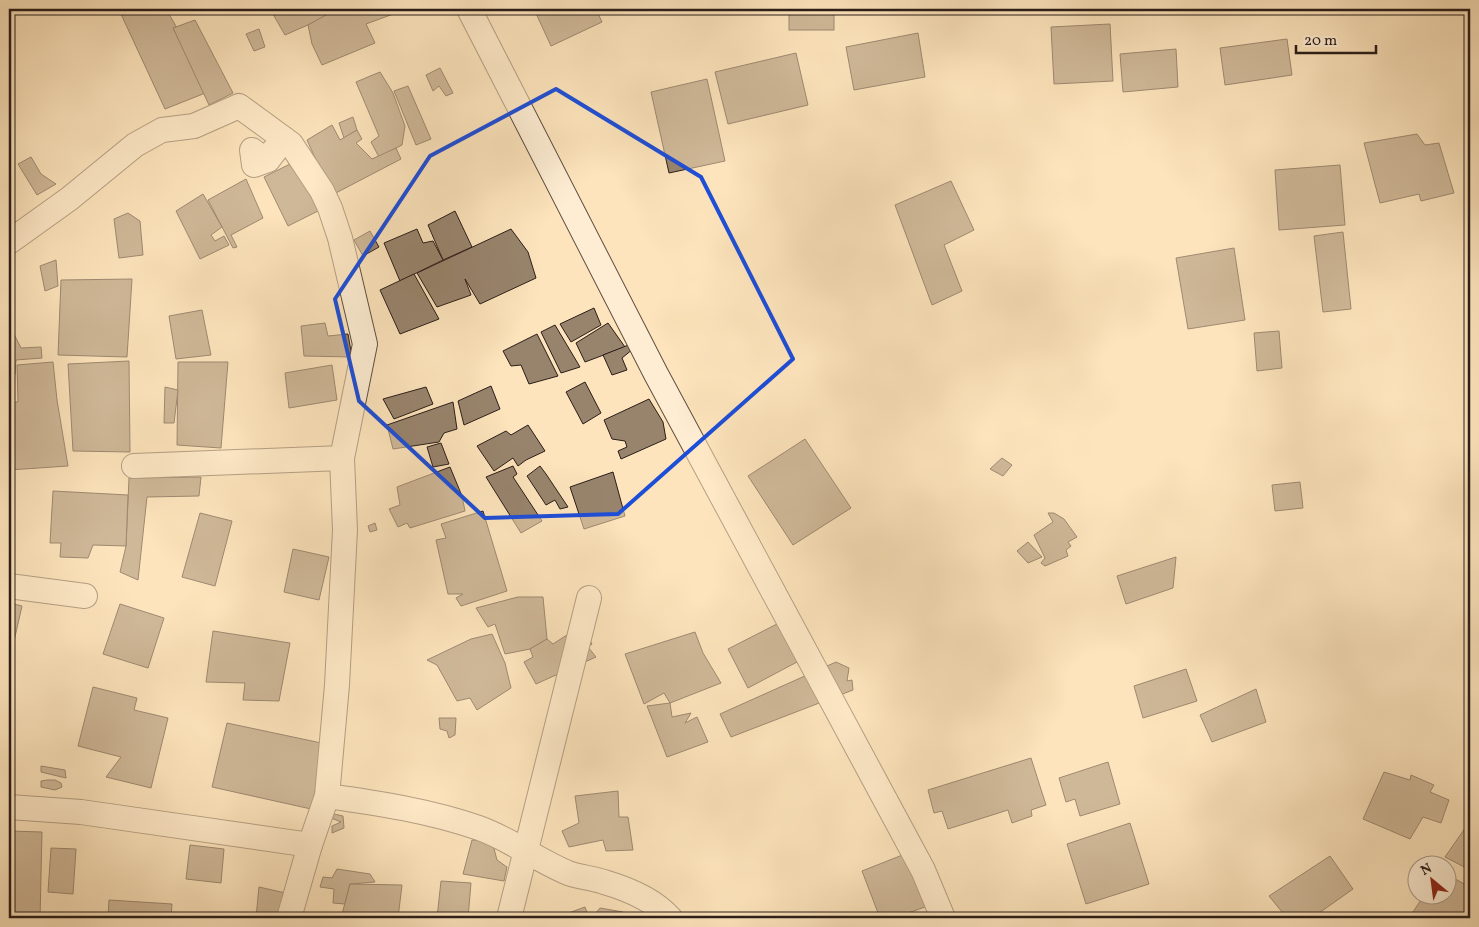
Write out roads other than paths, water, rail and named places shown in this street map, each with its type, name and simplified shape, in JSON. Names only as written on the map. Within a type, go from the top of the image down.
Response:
[{"type":"street","points":[[469,9],[656,374],[923,870],[943,918]]},
{"type":"street","points":[[9,242],[69,199],[135,145],[162,130],[194,126],[240,106],[291,144],[322,191],[330,208],[340,238],[365,344],[342,458],[345,530],[336,711],[327,796],[288,918]]},
{"type":"street","points":[[134,466],[342,458]]},
{"type":"street","points":[[9,586],[85,596]]},
{"type":"street","points":[[508,918],[589,598]]},
{"type":"street","points":[[327,796],[380,803],[435,815],[480,828],[568,873],[604,882],[644,897],[670,918]]},
{"type":"street","points":[[9,807],[81,812],[310,845]]}]
